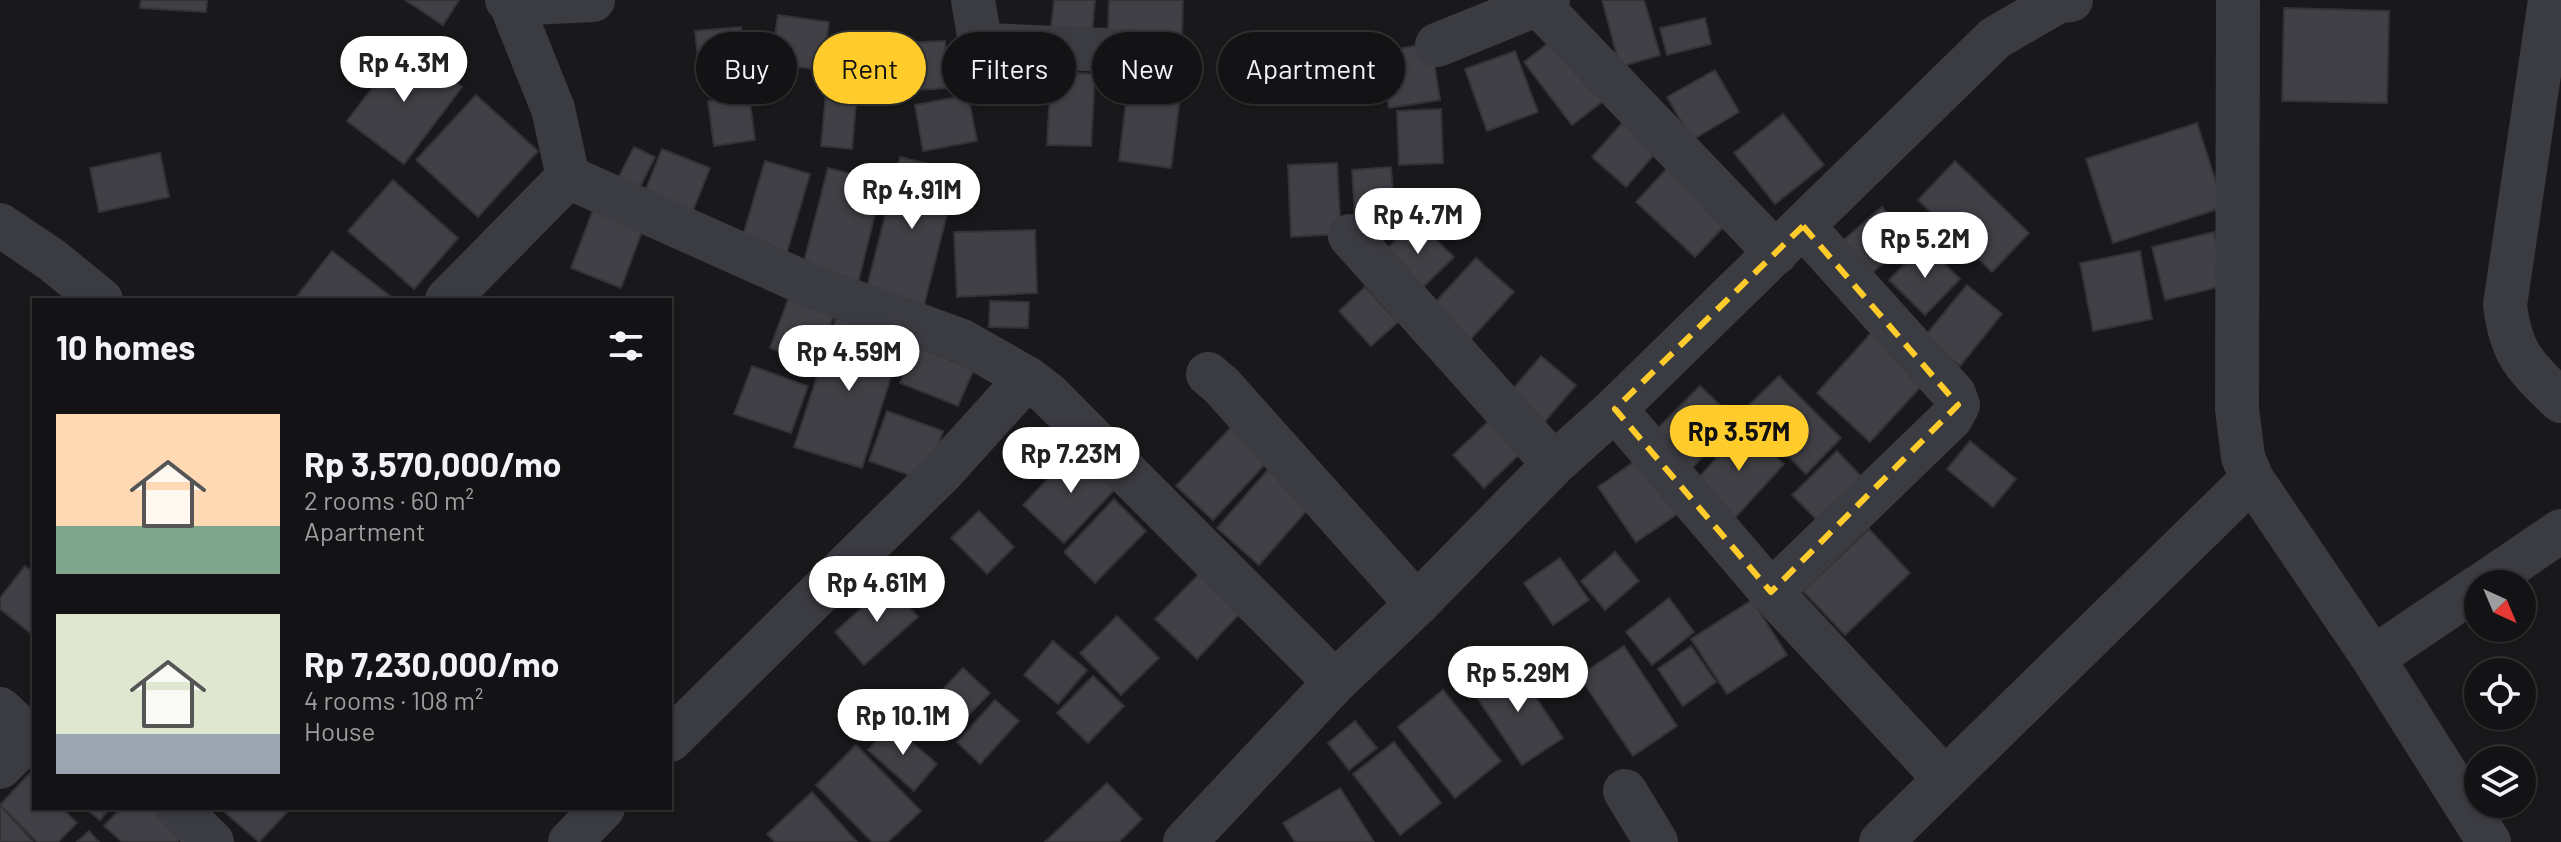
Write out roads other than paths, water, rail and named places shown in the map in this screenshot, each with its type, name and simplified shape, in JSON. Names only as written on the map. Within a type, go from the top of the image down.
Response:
[{"type":"street","points":[[568,177],[553,109],[509,2],[593,0]]},
{"type":"street","points":[[973,0],[977,35],[987,45],[1092,49]]},
{"type":"street","points":[[1185,842],[1335,682],[1417,604],[1554,464],[1790,240],[1995,38],[2059,1],[2071,0]]},
{"type":"street","points":[[2238,0],[2237,409],[2243,457],[2252,479],[2373,658],[2478,837]]},
{"type":"street","points":[[2550,0],[2548,106],[2505,305],[2509,335],[2526,367],[2561,401]]},
{"type":"street","points":[[1437,45],[1543,2],[1954,394],[1958,405],[1951,418],[1771,592]]},
{"type":"street","points":[[449,298],[568,177]]},
{"type":"street","points":[[568,177],[816,288],[962,341],[1027,378],[1048,394],[1335,682]]},
{"type":"street","points":[[0,225],[52,260],[99,298]]},
{"type":"street","points":[[1350,236],[1554,464]]},
{"type":"street","points":[[1208,374],[1417,604]]},
{"type":"street","points":[[672,738],[943,471],[1027,378]]},
{"type":"street","points":[[1615,409],[1771,592],[1945,779]]},
{"type":"street","points":[[1881,842],[2252,479]]},
{"type":"street","points":[[2504,570],[2561,531]]},
{"type":"street","points":[[2373,658],[2464,597]]},
{"type":"street","points":[[1625,791],[1656,842]]},
{"type":"street","points":[[570,842],[601,810]]}]
